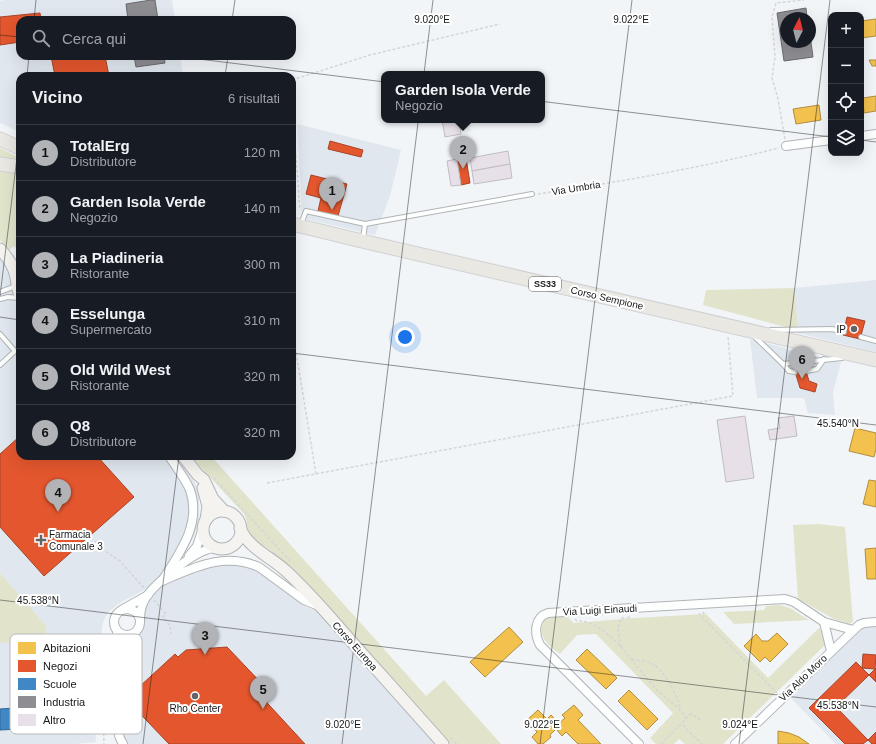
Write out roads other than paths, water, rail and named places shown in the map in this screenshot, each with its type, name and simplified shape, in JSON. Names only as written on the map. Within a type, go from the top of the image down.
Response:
[{"type":"main road","points":[[0,139],[16,146]]},
{"type":"main road","points":[[0,164],[16,166]]},
{"type":"main road","name":"Corso Sempione","points":[[296,225],[876,360]]},
{"type":"main road","points":[[3,252],[16,262]]},
{"type":"main road","points":[[3,252],[14,268],[16,276]]},
{"type":"main road","points":[[186,460],[204,480],[213,499],[224,511],[237,519],[240,528],[238,538],[231,546],[222,548],[210,544],[204,537],[204,524],[208,506],[198,475]]},
{"type":"main road","points":[[204,524],[216,512],[224,511]]},
{"type":"main road","name":"Corso Europa","points":[[240,528],[246,538],[262,554],[280,566],[321,607],[443,744]]},
{"type":"main road","name":"Corso Europa","points":[[222,548],[241,547],[262,554]]},
{"type":"street","points":[[864,136],[876,134]]},
{"type":"street","points":[[786,146],[828,140]]},
{"type":"street","points":[[162,581],[186,541],[193,521],[190,491],[187,483],[172,460]]},
{"type":"street","points":[[186,561],[197,546],[204,524]]},
{"type":"street","points":[[120,634],[117,632],[114,621],[115,617],[120,611],[149,594],[186,561],[207,549],[222,548]]},
{"type":"street","points":[[162,581],[215,561],[239,561],[265,570],[304,600],[321,607]]},
{"type":"street","points":[[132,634],[139,628],[142,606],[149,594]]},
{"type":"street","name":"Via Luigi Einaudi","points":[[639,744],[540,645],[536,634],[537,623],[544,614],[785,599],[794,602],[824,622],[853,630]]},
{"type":"street","points":[[120,611],[128,609],[132,610],[140,620]]},
{"type":"street","points":[[824,622],[831,651]]},
{"type":"street","name":"Via Aldo Moro","points":[[735,744],[859,624],[876,622]]},
{"type":"street","points":[[119,734],[123,744]]},
{"type":"lane","points":[[296,225],[306,211],[365,224],[532,194]]},
{"type":"lane","points":[[362,241],[365,224]]},
{"type":"lane","points":[[0,292],[16,289]]},
{"type":"lane","points":[[0,299],[13,297],[16,292]]},
{"type":"lane","points":[[749,331],[832,329],[844,332]]},
{"type":"lane","points":[[749,331],[789,371],[795,372]]},
{"type":"lane","points":[[861,336],[876,341]]},
{"type":"lane","points":[[0,365],[14,352],[14,350],[1,337]]},
{"type":"lane","points":[[803,362],[858,356]]},
{"type":"lane","points":[[806,371],[817,369],[824,359]]},
{"type":"lane","points":[[783,364],[792,363]]},
{"type":"place","name":"Garden Isola Verde","points":[[463,169]]},
{"type":"place","name":"TotalErg","points":[[332,210]]},
{"type":"place","name":"IP","points":[[854,329]]},
{"type":"place","name":"Q8","points":[[802,379]]},
{"type":"place","name":"Esselunga","points":[[58,512]]},
{"type":"place","name":"Farmacia Comunale 3","points":[[41,540]]},
{"type":"place","name":"La Piadineria","points":[[205,655]]},
{"type":"place","name":"Rho Center","points":[[195,696]]},
{"type":"place","name":"Old Wild West","points":[[263,709]]}]
